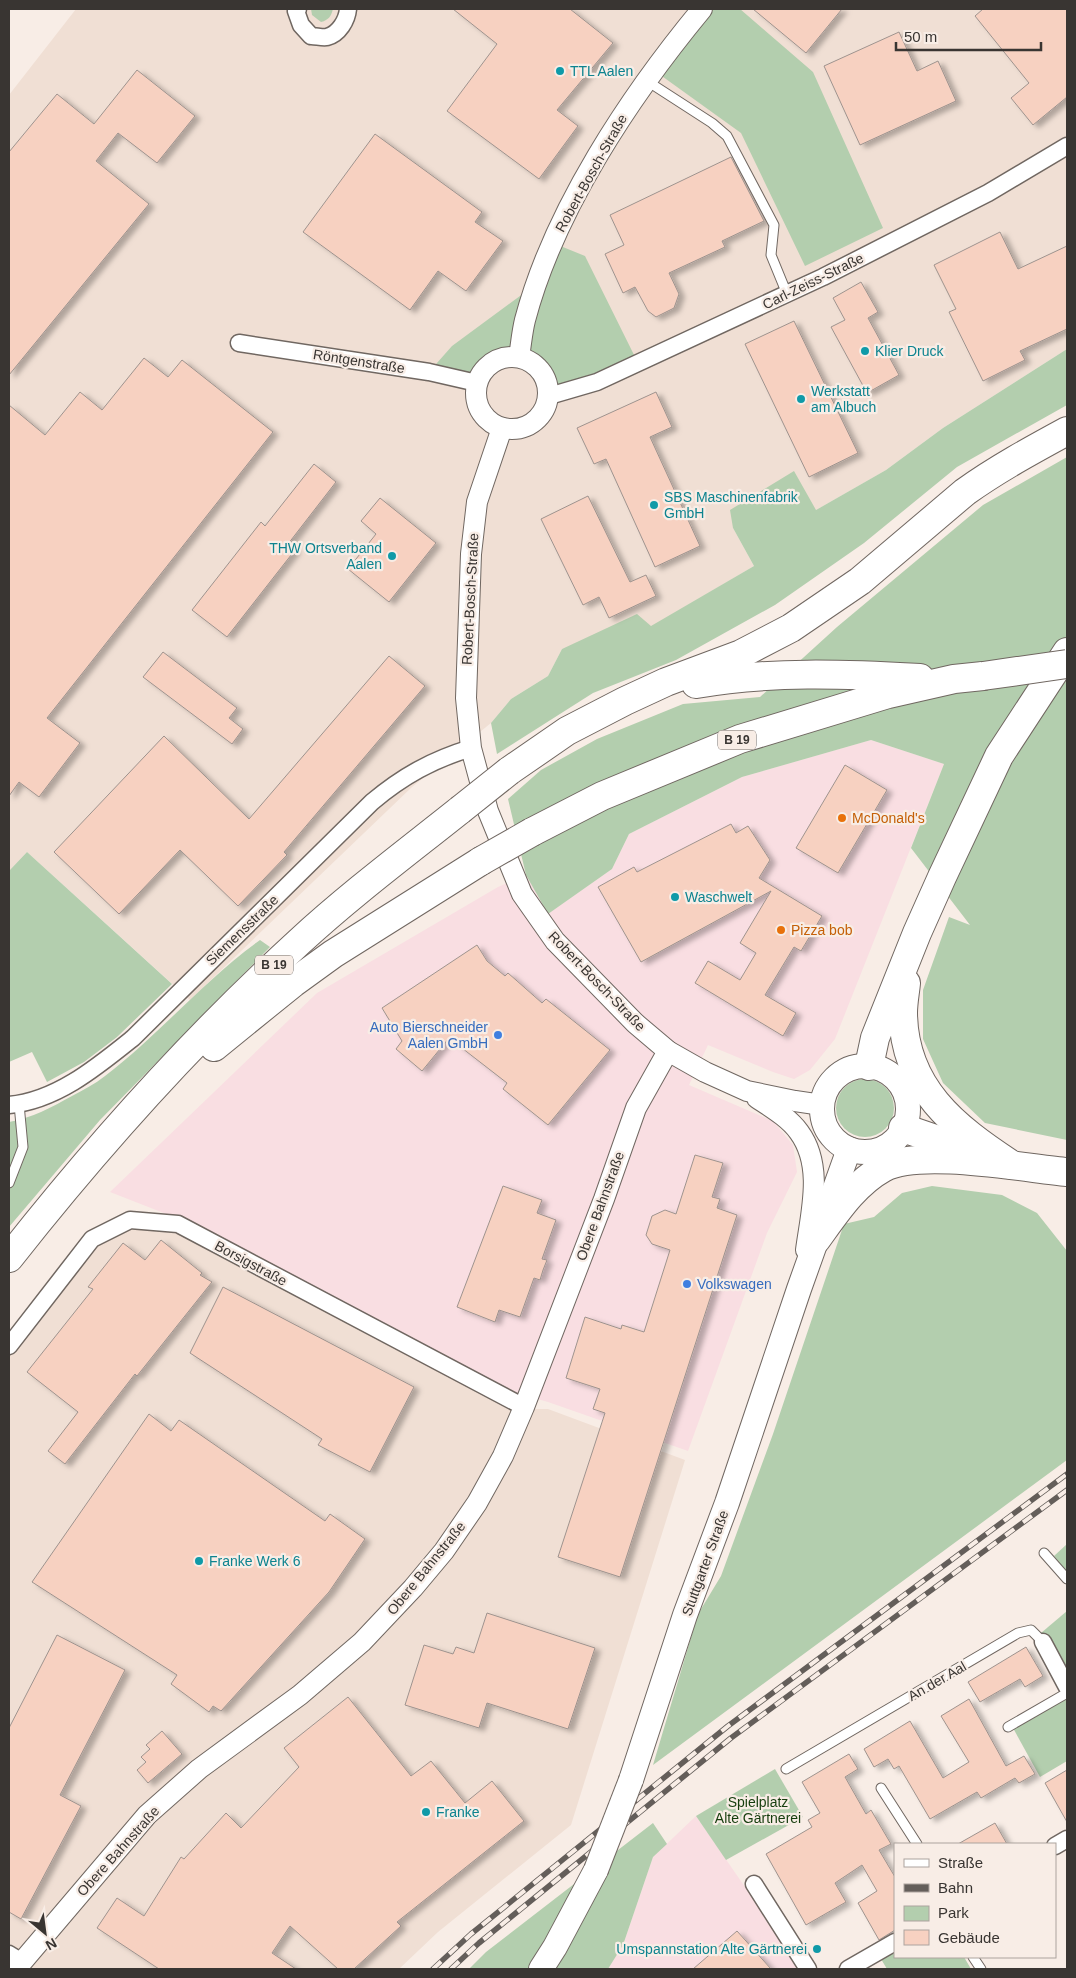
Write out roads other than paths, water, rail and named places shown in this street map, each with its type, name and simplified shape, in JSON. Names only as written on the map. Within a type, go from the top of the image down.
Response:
[{"type":"highway","name":"B 19","points":[[9,1258],[40,1218],[132,1110],[176,1062],[281,959],[351,898],[509,771],[567,731],[625,701],[666,682],[741,654],[791,628],[860,581],[965,492],[1012,461],[1067,431]]},
{"type":"highway","points":[[869,1066],[875,1038],[917,933],[999,756],[1067,652]]},
{"type":"highway","name":"B 19","points":[[107,1140],[234,1030],[293,983],[341,949],[532,832],[602,796],[740,739],[888,694],[954,679],[1067,664]]},
{"type":"highway","name":"B 19","points":[[625,701],[676,687],[729,678],[769,675],[954,679]]},
{"type":"highway","points":[[917,933],[907,978],[903,1011],[906,1047],[916,1072],[925,1089],[940,1109],[960,1128],[1013,1166]]},
{"type":"highway","points":[[903,1128],[1013,1166]]},
{"type":"highway","points":[[816,1240],[856,1189],[884,1168],[902,1161],[924,1160],[1067,1172]]},
{"type":"main road","points":[[869,1066],[888,1073],[902,1088],[908,1108],[903,1128],[898,1137],[880,1149],[870,1151],[850,1149],[834,1139],[828,1132],[822,1114],[822,1105],[825,1092],[832,1080],[843,1072],[855,1067],[869,1066]]},
{"type":"main road","name":"Stuttgarter Straße","points":[[541,1969],[555,1947],[596,1870],[631,1780],[816,1240],[850,1149]]},
{"type":"street","points":[[298,9],[296,11],[300,25],[311,36],[327,37],[340,30],[348,9]]},
{"type":"street","name":"Robert-Bosch-Straße","points":[[519,357],[524,322],[535,285],[565,215],[616,124],[676,40],[702,9]]},
{"type":"street","name":"Carl-Zeiss-Straße","points":[[549,396],[597,382],[787,294],[988,193],[1067,146]]},
{"type":"street","name":"Röntgenstraße","points":[[239,343],[429,372],[477,383]]},
{"type":"street","points":[[507,357],[519,357],[532,362],[542,371],[548,383],[549,396],[545,410],[533,424],[517,429],[502,428],[490,422],[480,411],[476,397],[477,383],[484,370],[494,361],[507,357]]},
{"type":"street","name":"Robert-Bosch-Straße","points":[[502,428],[477,502],[471,554],[466,698],[471,748],[488,811],[522,894],[555,941],[635,1023],[668,1051],[704,1072],[747,1091],[795,1102],[822,1105]]},
{"type":"street","name":"Siemensstraße","points":[[14,1104],[53,1092],[97,1067],[133,1038],[358,816],[394,784],[442,757],[471,748]]},
{"type":"street","name":"Obere Bahnstraße","points":[[16,1962],[146,1815],[199,1769],[300,1695],[355,1648],[413,1588],[444,1551],[477,1503],[503,1456],[524,1407],[636,1108],[668,1051]]},
{"type":"street","points":[[747,1091],[790,1122],[799,1132],[814,1169],[814,1191],[799,1289]]},
{"type":"street","name":"Borsigstraße","points":[[9,1346],[92,1239],[130,1220],[178,1224],[524,1407]]},
{"type":"street","name":"An der Aal","points":[[1043,1642],[1067,1687]]},
{"type":"street","points":[[1056,1845],[1067,1839]]},
{"type":"street","points":[[754,1884],[808,1969]]},
{"type":"street","points":[[848,1969],[894,1943]]},
{"type":"lane","points":[[647,81],[712,123],[727,136],[774,226],[771,255],[787,294]]},
{"type":"lane","points":[[9,1183],[23,1147],[14,1104]]},
{"type":"lane","points":[[1044,1553],[1067,1579]]},
{"type":"lane","name":"An der Aal","points":[[786,1769],[1018,1633],[1031,1630],[1043,1642]]},
{"type":"lane","points":[[1008,1727],[1067,1693]]},
{"type":"lane","points":[[881,1788],[916,1843]]},
{"type":"lane","points":[[974,1958],[981,1969]]},
{"type":"railway","points":[[433,1969],[471,1934],[728,1726],[1067,1474]]},
{"type":"railway","points":[[451,1969],[479,1943],[731,1738],[1067,1490]]},
{"type":"place","name":"TTL Aalen","points":[[560,71]]},
{"type":"place","name":"Klier Druck","points":[[865,351]]},
{"type":"place","name":"Werkstatt am Albuch","points":[[801,399]]},
{"type":"place","name":"SBS Maschinenfabrik GmbH","points":[[654,505]]},
{"type":"place","name":"THW Ortsverband Aalen","points":[[392,556]]},
{"type":"place","name":"McDonald's","points":[[842,818]]},
{"type":"place","name":"Waschwelt","points":[[675,897]]},
{"type":"place","name":"Pizza bob","points":[[781,930]]},
{"type":"place","name":"Auto Bierschneider Aalen GmbH","points":[[498,1035]]},
{"type":"place","name":"Volkswagen","points":[[687,1284]]},
{"type":"place","name":"Franke Werk 6","points":[[199,1561]]},
{"type":"place","name":"Franke","points":[[426,1812]]},
{"type":"place","name":"Umspannstation Alte Gärtnerei","points":[[817,1949]]},
{"type":"park label","name":"Spielplatz Alte Gärtnerei","points":[[758,1810]]}]
